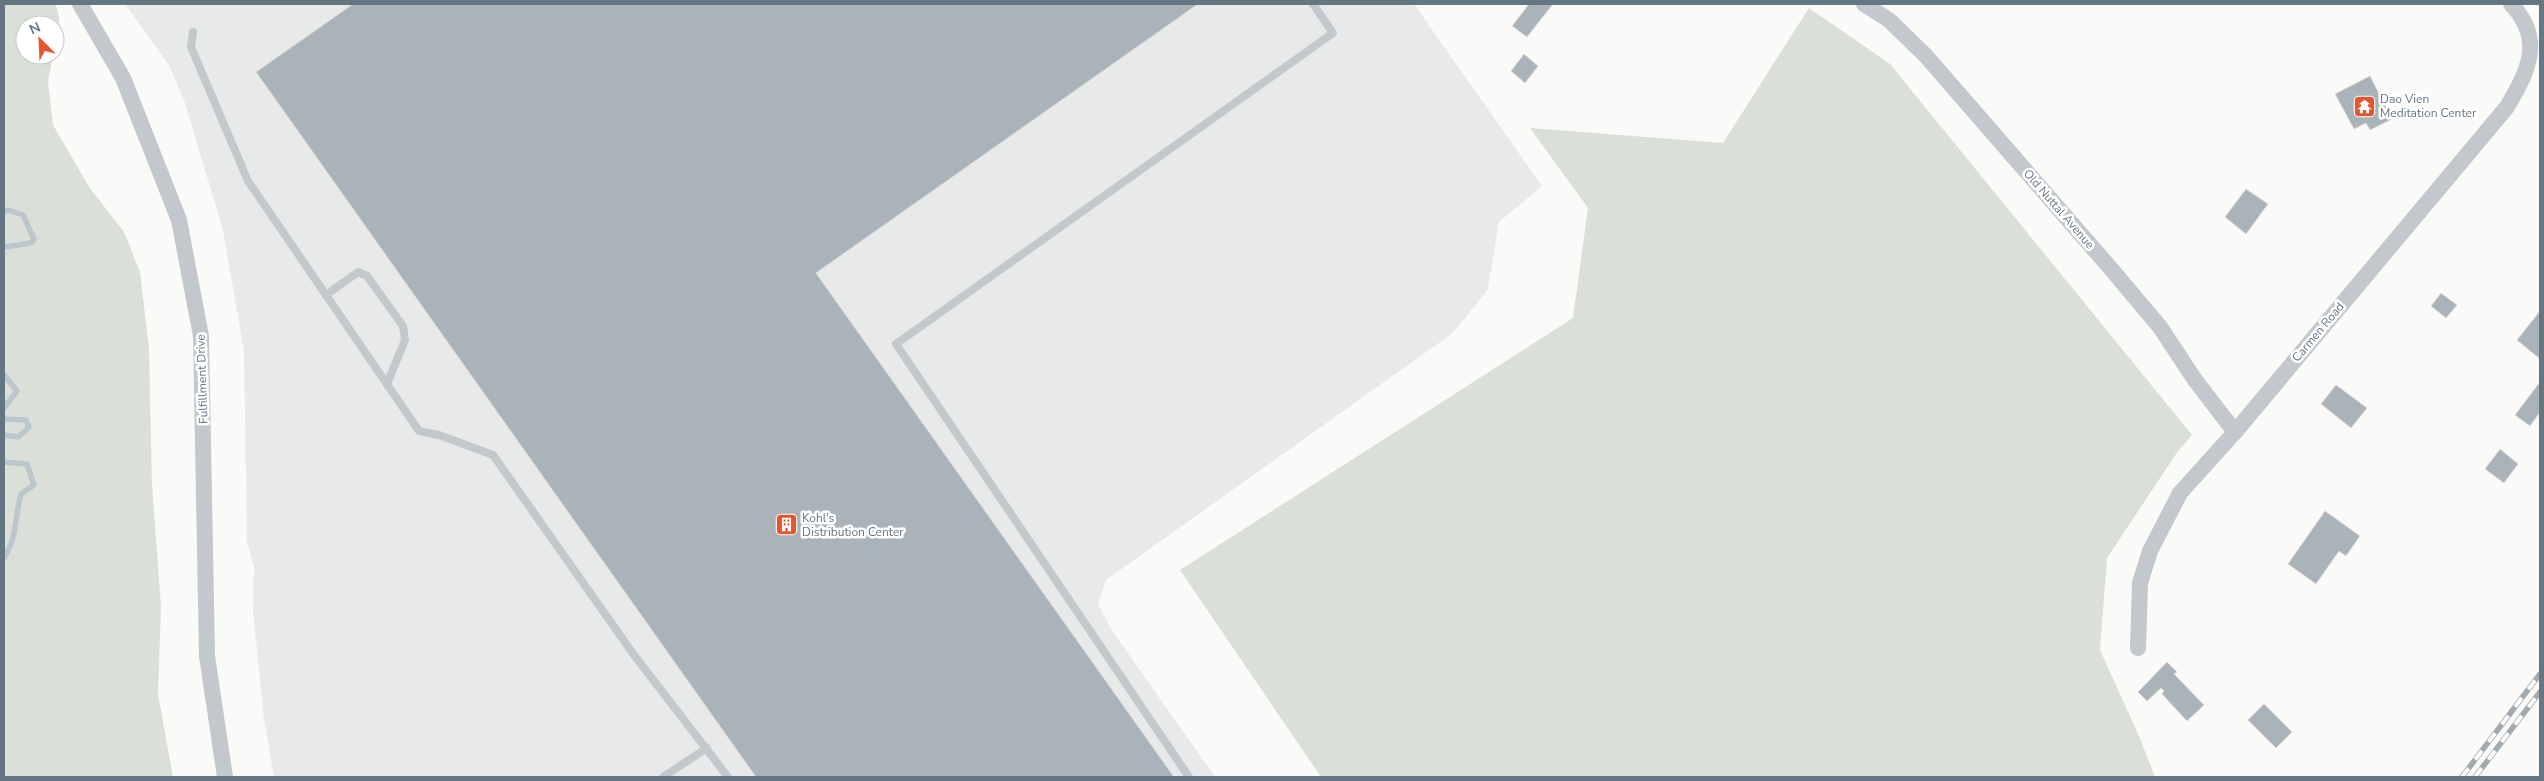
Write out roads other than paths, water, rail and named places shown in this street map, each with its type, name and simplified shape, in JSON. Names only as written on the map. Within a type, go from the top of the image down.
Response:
[{"type":"street","name":"Fulfillment Drive","points":[[80,4],[123,78],[179,220],[183,239],[201,336],[207,656],[225,777]]},
{"type":"street","name":"Old Nuttal Avenue","points":[[1864,4],[1889,20],[1926,56],[2106,263],[2160,327],[2195,380],[2235,432]]},
{"type":"street","name":"Carmen Road","points":[[2138,648],[2140,583],[2150,551],[2180,493],[2235,432],[2507,107],[2526,75],[2534,50],[2532,32],[2521,12],[2512,4]]},
{"type":"lane","points":[[1189,777],[896,344],[1333,33],[1313,4]]},
{"type":"lane","points":[[193,32],[191,47],[248,181],[419,431],[439,435],[493,455],[634,655],[728,777]]},
{"type":"lane","points":[[326,295],[358,272],[367,276],[403,326],[404,340],[387,384]]},
{"type":"lane","points":[[664,777],[707,748]]},
{"type":"waterway","points":[[4,212],[8,210],[23,215],[34,239],[31,243],[4,247]]},
{"type":"waterway","points":[[4,375],[17,391],[4,408]]},
{"type":"waterway","points":[[4,419],[26,420],[29,427],[18,437],[4,435]]},
{"type":"waterway","points":[[4,462],[27,464],[34,485],[21,494],[14,535],[4,558]]},
{"type":"railway","points":[[2462,777],[2540,674]]},
{"type":"railway","points":[[2475,777],[2540,692]]},
{"type":"place","name":"Dao Vien Meditation Center","points":[[2364,106]]},
{"type":"place","name":"Kohl's Distribution Center","points":[[786,525]]}]
